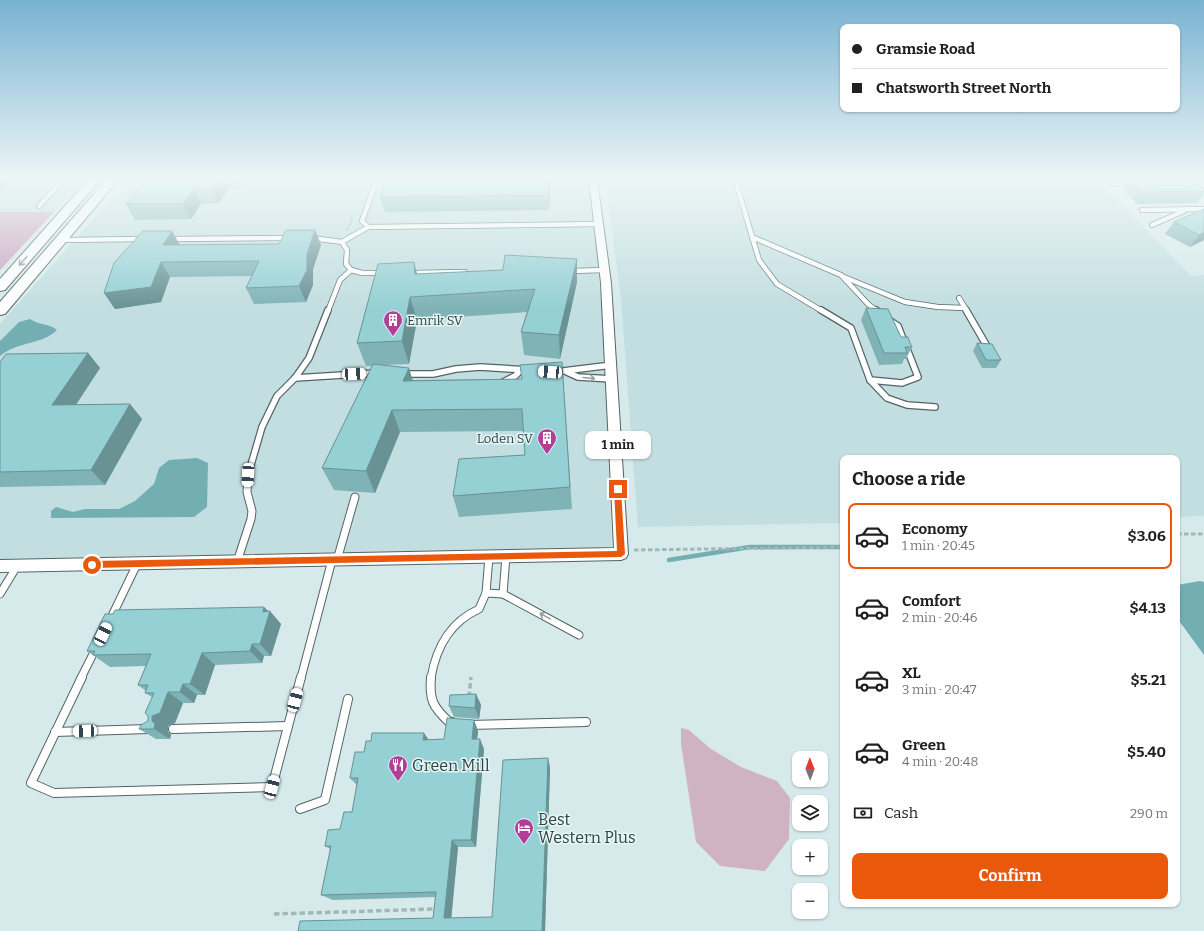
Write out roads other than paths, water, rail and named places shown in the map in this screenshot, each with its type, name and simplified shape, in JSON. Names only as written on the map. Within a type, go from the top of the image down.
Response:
[{"type":"main road","points":[[0,287],[57,222]]},
{"type":"main road","points":[[0,311],[77,222]]},
{"type":"street","points":[[0,566],[489,557],[621,552],[612,365],[600,224]]},
{"type":"lane","points":[[363,222],[368,227]]},
{"type":"lane","points":[[748,222],[759,260],[777,284],[851,328],[870,380],[887,398],[907,405],[935,407]]},
{"type":"lane","points":[[1152,225],[1157,222]]},
{"type":"lane","points":[[342,242],[368,227],[600,224]]},
{"type":"lane","points":[[752,237],[905,302],[938,307],[965,308]]},
{"type":"lane","points":[[282,243],[284,238]]},
{"type":"lane","points":[[166,239],[298,238]]},
{"type":"lane","points":[[305,238],[330,239],[342,242],[347,250],[346,264],[351,270],[362,273],[389,273]]},
{"type":"lane","points":[[62,240],[151,239]]},
{"type":"lane","points":[[205,244],[207,239]]},
{"type":"lane","points":[[237,562],[251,519],[252,511],[247,492],[248,475],[262,427],[277,396],[295,378],[309,358],[340,280],[351,270]]},
{"type":"lane","points":[[568,271],[605,270]]},
{"type":"lane","points":[[402,273],[468,272]]},
{"type":"lane","points":[[841,275],[868,304],[898,326],[918,377],[902,383],[870,380]]},
{"type":"lane","points":[[959,298],[988,348]]},
{"type":"lane","points":[[550,372],[567,372],[577,368],[612,365]]},
{"type":"lane","points":[[398,373],[435,377],[456,369],[480,367],[522,368],[533,370]]},
{"type":"lane","points":[[494,384],[507,381],[522,368]]},
{"type":"lane","points":[[567,372],[578,377],[612,379]]},
{"type":"lane","points":[[295,378],[384,373]]},
{"type":"lane","points":[[99,641],[31,783],[54,793],[272,787],[335,560],[355,497]]},
{"type":"lane","points":[[504,594],[506,556]]},
{"type":"lane","points":[[489,557],[486,593],[479,609],[468,612],[446,636],[438,648],[430,678],[432,704],[449,722],[470,725],[586,722]]},
{"type":"lane","points":[[106,627],[136,564]]},
{"type":"lane","points":[[0,594],[17,566]]},
{"type":"lane","points":[[486,593],[504,594],[579,635]]},
{"type":"lane","points":[[300,809],[325,800],[348,699]]},
{"type":"lane","points":[[173,729],[288,726]]},
{"type":"lane","points":[[55,732],[160,729]]},
{"type":"water","points":[[30,319],[38,323],[51,326],[57,330],[51,335],[14,348],[0,356],[0,341],[19,322]]},
{"type":"water","points":[[197,458],[208,463],[207,507],[194,517],[51,518],[51,511],[56,507],[73,512],[85,509],[119,509],[135,501],[154,484],[159,468],[169,460]]},
{"type":"water","points":[[1200,581],[1204,582],[1204,655],[1180,622],[1180,584]]},
{"type":"waterway","points":[[669,560],[750,547],[840,547]]},
{"type":"place","name":"Emrik SV","points":[[393,337]]},
{"type":"place","name":"Loden SV","points":[[547,455]]},
{"type":"place","name":"Green Mill","points":[[398,782]]},
{"type":"place","name":"Best Western Plus","points":[[524,845]]}]
